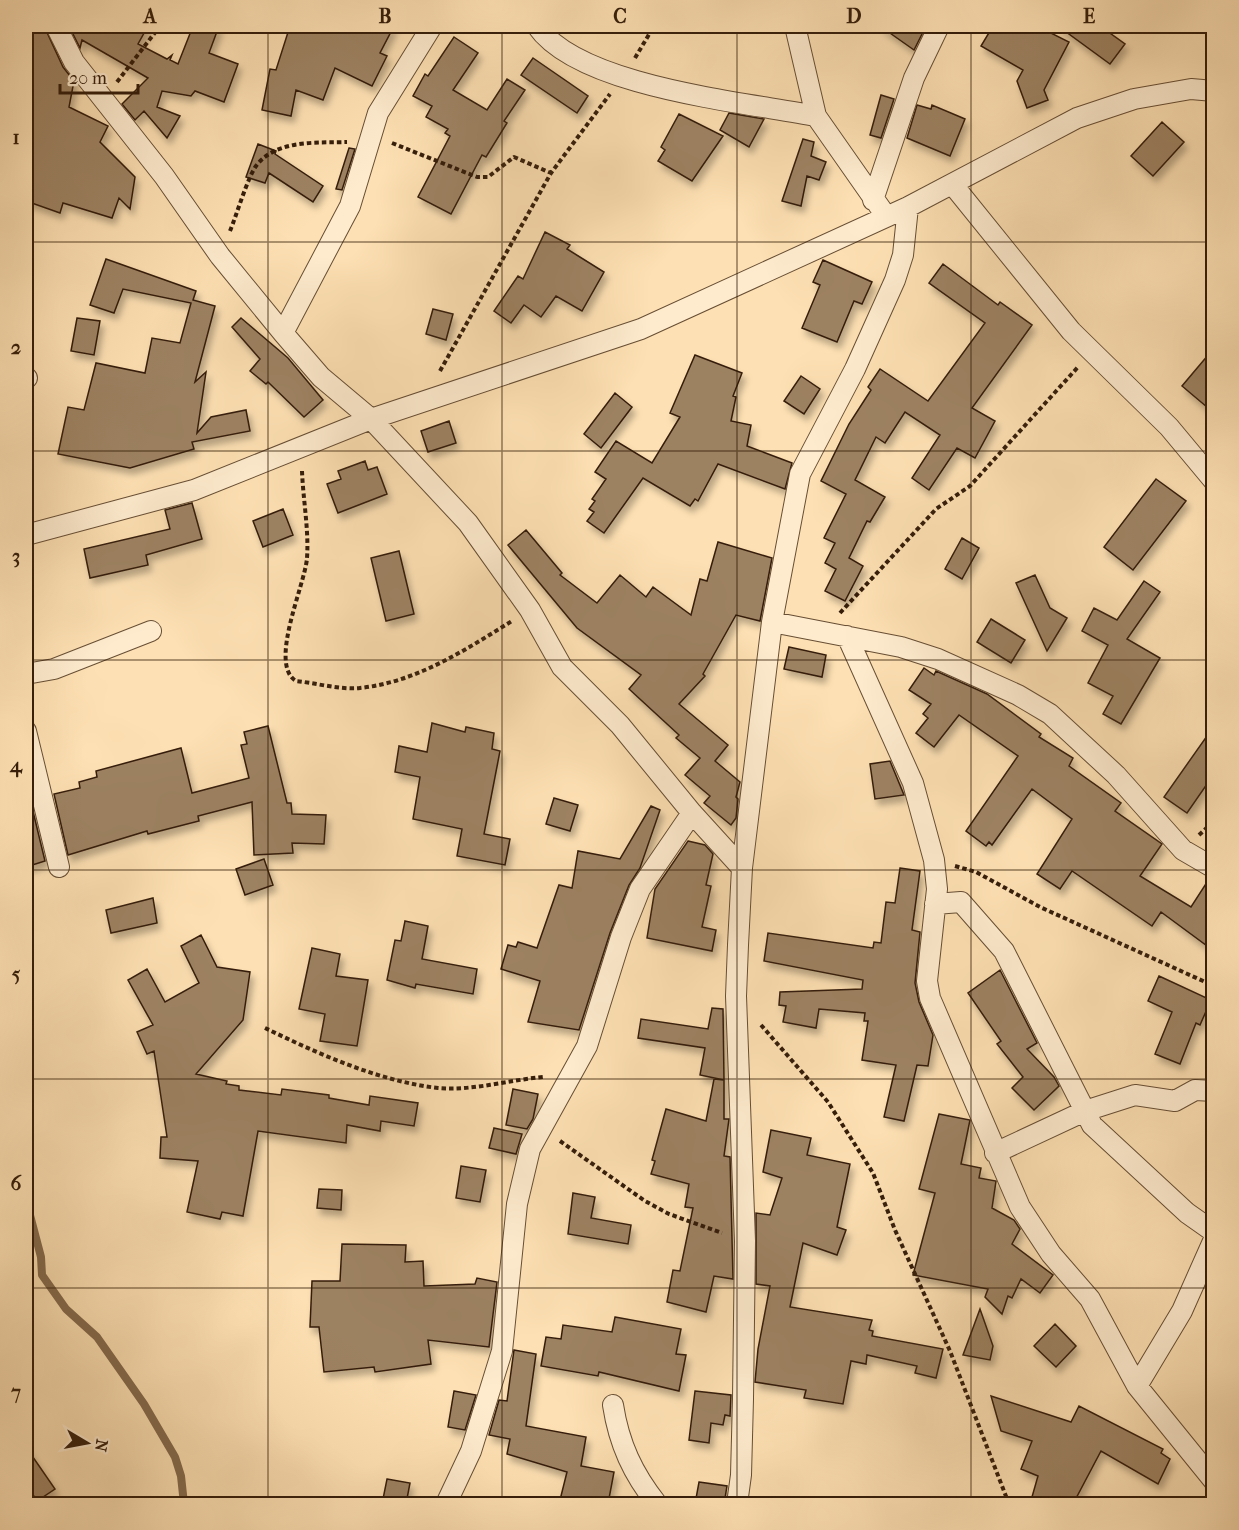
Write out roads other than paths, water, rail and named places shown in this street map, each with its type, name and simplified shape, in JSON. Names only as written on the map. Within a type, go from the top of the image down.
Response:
[{"type":"street","points":[[56,26],[74,62],[164,176],[220,256],[321,377],[371,419],[468,522],[530,610],[562,667],[620,725],[692,813],[742,868]]},
{"type":"street","points":[[283,333],[342,225],[357,188],[369,137],[386,97],[432,26]]},
{"type":"street","points":[[537,26],[547,40],[563,52],[622,78],[816,116]]},
{"type":"street","points":[[795,26],[816,116],[886,216]]},
{"type":"street","points":[[873,200],[914,78],[939,26]]},
{"type":"street","points":[[26,535],[163,500],[371,419],[641,329],[908,207],[953,185],[1048,130],[1077,118],[1134,99],[1191,89],[1214,92]]},
{"type":"street","points":[[953,185],[1038,293],[1168,427],[1214,481]]},
{"type":"street","points":[[737,1504],[742,1431],[745,1241],[736,996],[742,868],[772,622],[800,474],[855,369],[895,280],[903,255],[908,207]]},
{"type":"street","points":[[772,622],[901,647],[938,659],[1018,695],[1050,714],[1116,774],[1183,850],[1214,868]]},
{"type":"street","points":[[26,674],[54,669],[151,631]]},
{"type":"street","points":[[847,636],[913,783],[934,860],[935,904],[927,981],[930,998],[995,1153],[1020,1208],[1051,1254],[1090,1299],[1137,1386],[1214,1481]]},
{"type":"street","points":[[26,731],[59,867]]},
{"type":"street","points":[[446,1504],[471,1451],[502,1351],[517,1204],[530,1149],[568,1077],[580,1060],[595,1028],[621,937],[640,889],[692,813]]},
{"type":"street","points":[[935,904],[962,902],[999,944],[1098,1132],[1187,1213],[1214,1232]]},
{"type":"street","points":[[995,1153],[1085,1111],[1135,1095],[1175,1101],[1196,1090],[1214,1091]]},
{"type":"street","points":[[1137,1386],[1182,1311],[1214,1239]]},
{"type":"street","points":[[613,1406],[618,1436],[640,1496],[657,1504]]},
{"type":"waterway","points":[[26,1200],[41,1257],[42,1275],[66,1309],[97,1337],[144,1404],[175,1457],[181,1476],[184,1504]]}]
